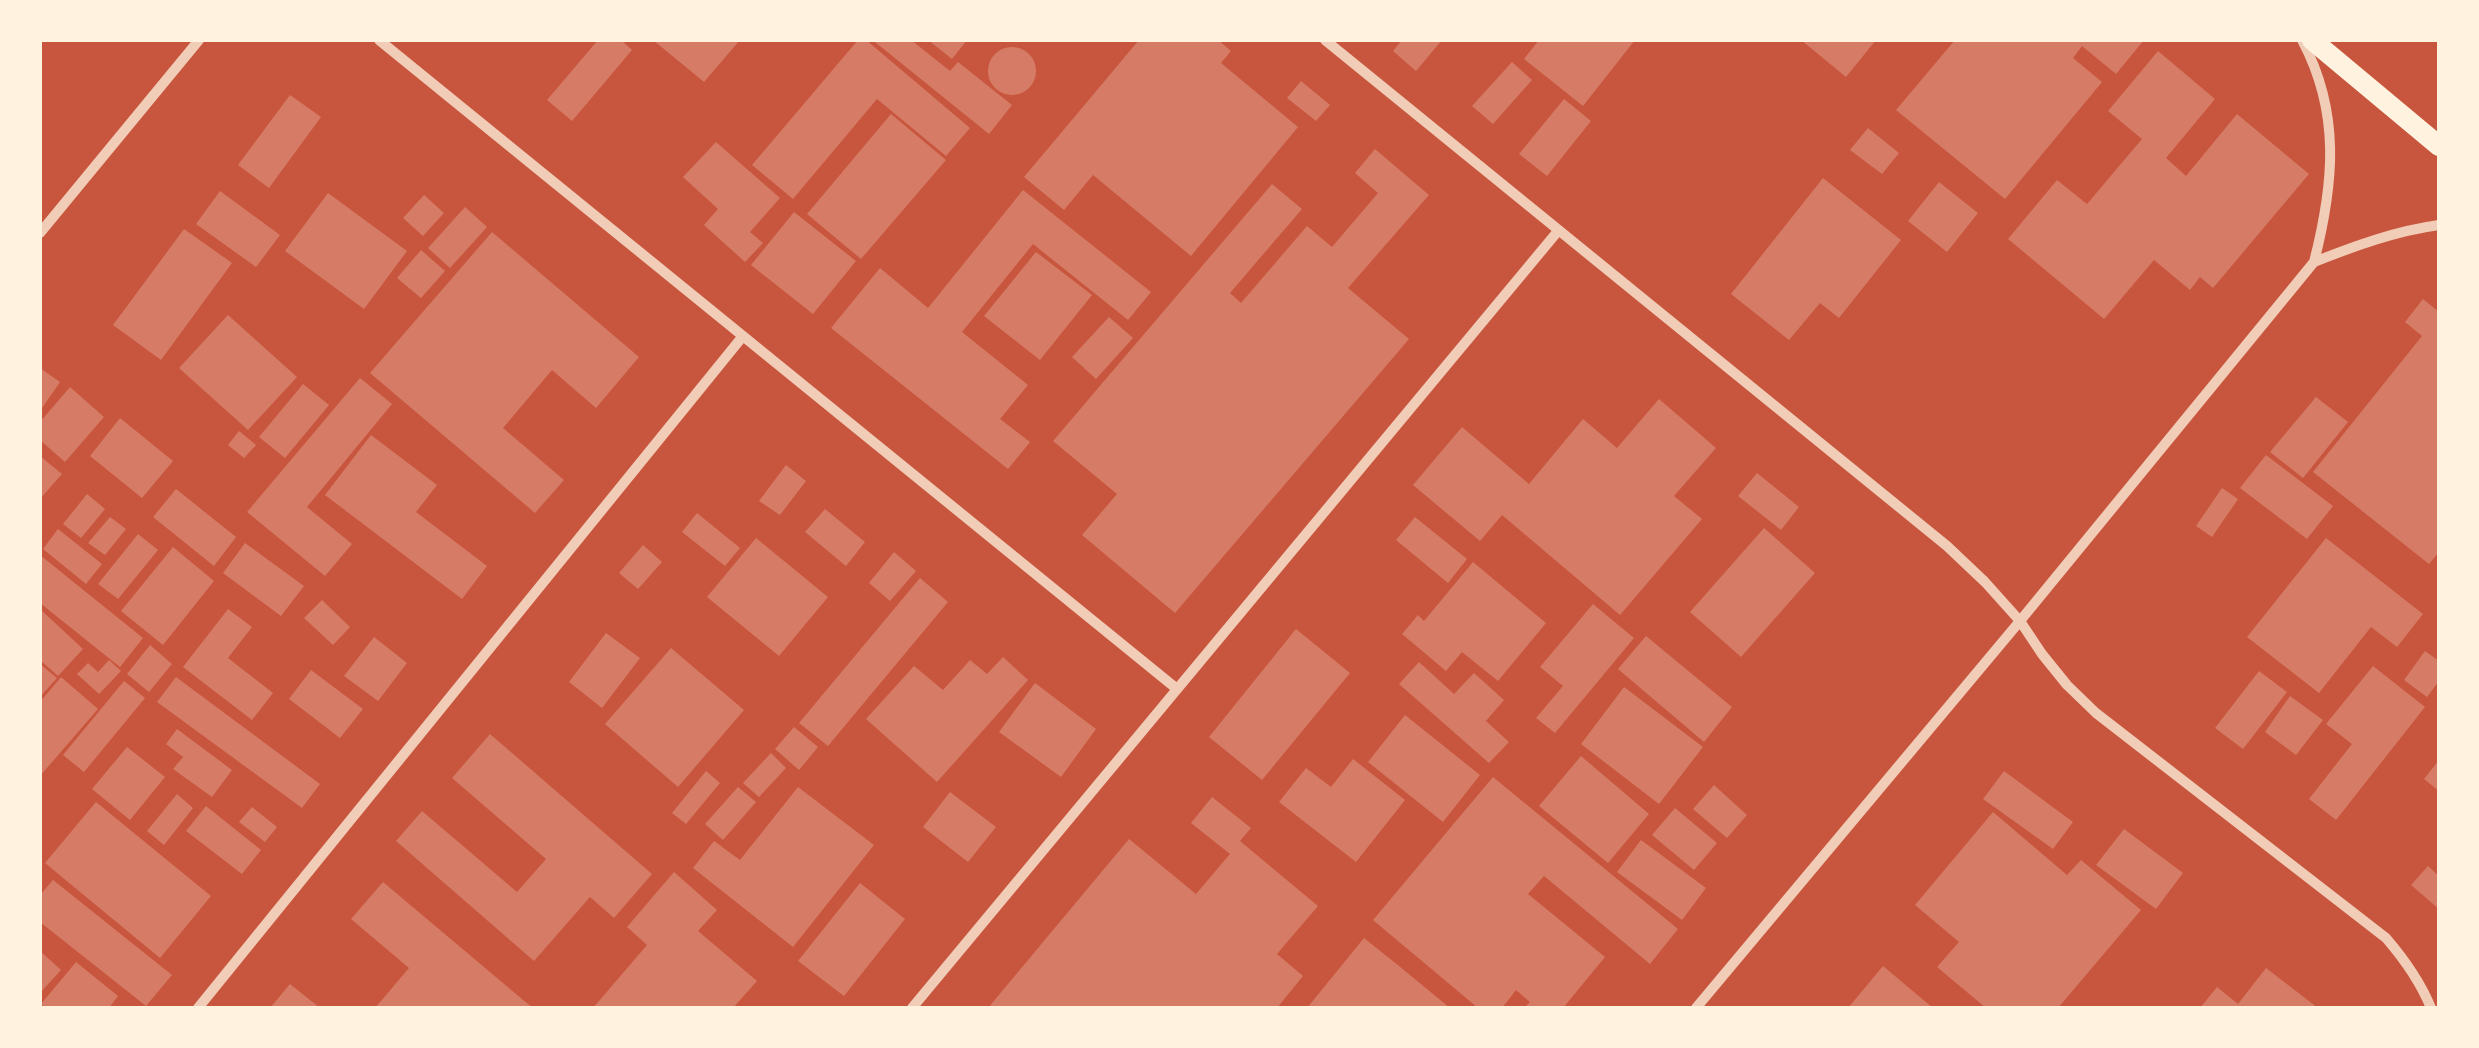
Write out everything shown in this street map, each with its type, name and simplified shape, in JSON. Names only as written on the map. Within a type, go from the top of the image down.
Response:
[{"type":"main road","points":[[2312,40],[2439,146]]},
{"type":"street","points":[[40,232],[199,40]]},
{"type":"street","points":[[379,40],[1177,689]]},
{"type":"street","points":[[1325,40],[1947,546],[2020,621],[2067,685],[2096,713],[2386,938],[2407,962],[2431,1008]]},
{"type":"street","points":[[1696,1008],[2314,262],[2327,211],[2330,159],[2326,106],[2316,66],[2302,40]]},
{"type":"street","points":[[2314,262],[2363,242],[2439,224]]},
{"type":"street","points":[[912,1008],[1558,232]]},
{"type":"street","points":[[198,1008],[742,336]]},
{"type":"building","points":[[598,40],[621,40],[632,50],[572,121],[547,100]]},
{"type":"building","points":[[653,40],[740,40],[704,82]]},
{"type":"building","points":[[858,40],[866,40],[970,128],[946,156],[877,99],[793,199],[752,165]]},
{"type":"building","points":[[877,40],[911,40],[950,71],[958,62],[1012,105],[989,134]]},
{"type":"building","points":[[928,40],[967,40],[952,59]]},
{"type":"building","points":[[1139,40],[1218,40],[1231,51],[1221,63],[1298,127],[1191,256],[1093,175],[1064,210],[1024,177]]},
{"type":"building","points":[[1402,40],[1442,40],[1416,71],[1393,51]]},
{"type":"building","points":[[1539,40],[1635,40],[1583,106],[1524,59]]},
{"type":"building","points":[[1801,40],[1876,40],[1846,77]]},
{"type":"building","points":[[1955,40],[2144,40],[2116,74],[2082,46],[2073,58],[2102,82],[2005,199],[1896,110]]},
{"type":"building","points":[[1012,47],[1029,54],[1036,71],[1029,88],[1012,95],[995,88],[988,71],[995,54]]},
{"type":"building","points":[[2158,51],[2215,99],[2166,158],[2186,176],[2237,114],[2309,174],[2213,288],[2200,277],[2190,290],[2154,260],[2104,319],[2008,239],[2057,180],[2087,204],[2142,139],[2108,111]]},
{"type":"building","points":[[1512,62],[1532,80],[1493,124],[1472,106]]},
{"type":"building","points":[[1301,81],[1330,105],[1316,121],[1287,98]]},
{"type":"building","points":[[290,95],[321,117],[269,188],[238,165]]},
{"type":"building","points":[[1564,99],[1591,121],[1547,176],[1519,154]]},
{"type":"building","points":[[891,114],[946,160],[861,259],[807,214]]},
{"type":"building","points":[[1868,128],[1899,153],[1882,174],[1850,150]]},
{"type":"building","points":[[716,142],[780,198],[750,232],[763,243],[745,262],[704,225],[718,209],[683,177]]},
{"type":"building","points":[[1375,149],[1429,195],[1348,288],[1409,339],[1175,613],[1082,535],[1117,494],[1053,441],[1272,184],[1302,209],[1230,293],[1241,303],[1307,226],[1332,247],[1378,193],[1355,173]]},
{"type":"building","points":[[1823,178],[1901,240],[1839,318],[1820,303],[1789,340],[1731,294]]},
{"type":"building","points":[[1939,182],[1978,213],[1947,252],[1908,221]]},
{"type":"building","points":[[1023,190],[1151,292],[1128,320],[1033,244],[962,332],[1028,385],[1000,419],[1030,442],[1008,469],[831,328],[880,268],[928,308]]},
{"type":"building","points":[[220,191],[280,235],[256,267],[196,224]]},
{"type":"building","points":[[328,193],[407,251],[364,309],[285,251]]},
{"type":"building","points":[[424,195],[444,213],[423,236],[403,218]]},
{"type":"building","points":[[465,207],[487,227],[450,268],[428,248]]},
{"type":"building","points":[[794,212],[856,261],[813,314],[751,265]]},
{"type":"building","points":[[184,229],[232,263],[161,360],[113,325]]},
{"type":"building","points":[[492,232],[639,357],[596,408],[552,370],[503,428],[564,480],[535,513],[370,373]]},
{"type":"building","points":[[421,250],[445,271],[421,298],[397,278]]},
{"type":"building","points":[[1036,252],[1092,295],[1040,360],[984,316]]},
{"type":"building","points":[[2423,299],[2439,312],[2439,552],[2429,564],[2313,472],[2422,336],[2405,322]]},
{"type":"building","points":[[228,315],[297,377],[248,430],[179,368]]},
{"type":"building","points":[[1109,317],[1133,338],[1096,379],[1072,357]]},
{"type":"building","points":[[40,368],[60,382],[40,411]]},
{"type":"building","points":[[360,378],[392,404],[307,507],[352,544],[325,576],[247,512]]},
{"type":"building","points":[[303,384],[329,405],[285,458],[259,437]]},
{"type":"building","points":[[70,387],[104,417],[65,462],[40,440],[40,422]]},
{"type":"building","points":[[2316,397],[2348,422],[2303,478],[2270,452]]},
{"type":"building","points":[[1659,399],[1716,448],[1674,496],[1702,519],[1620,615],[1502,515],[1480,541],[1413,485],[1462,427],[1529,484],[1583,419],[1617,448]]},
{"type":"building","points":[[120,418],[173,461],[142,498],[90,456]]},
{"type":"building","points":[[239,431],[256,445],[244,458],[228,445]]},
{"type":"building","points":[[371,435],[437,485],[416,512],[487,566],[462,599],[325,495]]},
{"type":"building","points":[[2266,455],[2333,506],[2307,539],[2240,488]]},
{"type":"building","points":[[40,456],[62,474],[40,499]]},
{"type":"building","points":[[786,465],[806,481],[780,515],[759,501]]},
{"type":"building","points":[[1757,473],[1799,507],[1781,530],[1738,496]]},
{"type":"building","points":[[2222,488],[2238,499],[2212,537],[2196,526]]},
{"type":"building","points":[[176,489],[236,537],[214,566],[153,517]]},
{"type":"building","points":[[87,494],[105,509],[81,538],[63,524]]},
{"type":"building","points":[[825,509],[865,542],[846,566],[805,532]]},
{"type":"building","points":[[697,513],[740,548],[725,566],[682,532]]},
{"type":"building","points":[[110,517],[126,529],[105,555],[88,543]]},
{"type":"building","points":[[1415,517],[1467,559],[1448,583],[1396,540]]},
{"type":"building","points":[[1764,528],[1815,573],[1741,657],[1690,612]]},
{"type":"building","points":[[58,529],[102,564],[86,584],[43,549]]},
{"type":"building","points":[[138,534],[158,550],[118,599],[98,584]]},
{"type":"building","points":[[756,538],[828,597],[779,656],[707,597]]},
{"type":"building","points":[[2326,538],[2423,614],[2397,647],[2371,627],[2319,693],[2247,637]]},
{"type":"building","points":[[245,543],[304,586],[281,616],[223,573]]},
{"type":"building","points":[[643,545],[662,562],[638,589],[619,573]]},
{"type":"building","points":[[173,547],[214,581],[163,645],[121,611]]},
{"type":"building","points":[[894,552],[916,571],[890,601],[869,583]]},
{"type":"building","points":[[40,555],[143,638],[120,667],[40,603]]},
{"type":"building","points":[[1473,562],[1546,623],[1498,681],[1462,652],[1446,671],[1402,634],[1418,615],[1424,621]]},
{"type":"building","points":[[920,578],[948,602],[828,746],[799,723]]},
{"type":"building","points":[[322,600],[350,627],[333,645],[304,618]]},
{"type":"building","points":[[1593,604],[1634,638],[1555,733],[1536,718],[1563,686],[1540,667]]},
{"type":"building","points":[[40,609],[83,649],[58,676],[40,660]]},
{"type":"building","points":[[228,609],[252,627],[228,658],[273,693],[252,720],[183,667]]},
{"type":"building","points":[[1296,629],[1350,673],[1262,780],[1209,737]]},
{"type":"building","points":[[606,633],[640,658],[602,708],[569,682]]},
{"type":"building","points":[[1646,636],[1732,707],[1704,742],[1618,669]]},
{"type":"building","points":[[374,637],[407,663],[378,701],[344,676]]},
{"type":"building","points":[[150,645],[172,664],[149,692],[127,674]]},
{"type":"building","points":[[671,648],[744,710],[678,787],[605,724]]},
{"type":"building","points":[[2425,651],[2439,661],[2439,681],[2427,697],[2404,680]]},
{"type":"building","points":[[1003,657],[1028,680],[937,782],[866,719],[914,666],[943,690],[970,660],[987,674]]},
{"type":"building","points":[[109,660],[121,671],[99,694],[77,674],[88,663],[98,672]]},
{"type":"building","points":[[1419,662],[1454,694],[1474,673],[1504,700],[1486,721],[1509,742],[1489,763],[1399,684]]},
{"type":"building","points":[[40,664],[57,678],[40,697]]},
{"type":"building","points":[[2373,666],[2425,707],[2336,820],[2309,799],[2352,744],[2326,724]]},
{"type":"building","points":[[311,670],[363,709],[340,738],[289,699]]},
{"type":"building","points":[[2259,671],[2287,692],[2243,749],[2215,728]]},
{"type":"building","points":[[61,677],[98,709],[40,776],[40,702]]},
{"type":"building","points":[[176,677],[320,784],[302,808],[157,702]]},
{"type":"building","points":[[124,681],[145,698],[84,772],[63,755]]},
{"type":"building","points":[[1035,683],[1096,729],[1061,777],[999,732]]},
{"type":"building","points":[[1624,687],[1703,747],[1659,804],[1581,744]]},
{"type":"building","points":[[2290,696],[2323,720],[2296,755],[2265,732]]},
{"type":"building","points":[[1405,715],[1480,775],[1443,822],[1368,762]]},
{"type":"building","points":[[794,727],[818,747],[799,770],[775,749]]},
{"type":"building","points":[[177,729],[232,770],[212,797],[173,769],[183,757],[166,744]]},
{"type":"building","points":[[490,734],[652,874],[614,918],[590,897],[534,961],[396,841],[422,811],[517,892],[546,859],[452,778]]},
{"type":"building","points":[[127,747],[165,777],[130,820],[92,789]]},
{"type":"building","points":[[771,753],[786,768],[759,797],[743,783]]},
{"type":"building","points":[[1581,756],[1649,814],[1608,863],[1539,806]]},
{"type":"building","points":[[1353,759],[1405,800],[1356,862],[1279,802],[1306,768],[1331,787]]},
{"type":"building","points":[[2439,760],[2439,791],[2424,779]]},
{"type":"building","points":[[706,771],[720,783],[686,824],[672,813]]},
{"type":"building","points":[[2004,771],[2073,822],[2053,849],[1983,799]]},
{"type":"building","points":[[1493,777],[1678,929],[1650,964],[1544,876],[1528,894],[1605,957],[1563,1008],[1524,1008],[1530,1002],[1516,990],[1502,1008],[1478,1008],[1373,920]]},
{"type":"building","points":[[1714,785],[1747,815],[1727,838],[1693,809]]},
{"type":"building","points":[[738,787],[756,802],[723,840],[705,824]]},
{"type":"building","points":[[798,787],[874,845],[793,947],[693,868],[714,841],[740,860]]},
{"type":"building","points":[[950,792],[996,827],[968,862],[923,827]]},
{"type":"building","points":[[177,794],[193,808],[164,845],[147,831]]},
{"type":"building","points":[[1212,797],[1251,828],[1240,841],[1318,906],[1277,954],[1303,976],[1277,1008],[988,1008],[1129,839],[1196,894],[1230,854],[1191,823]]},
{"type":"building","points":[[96,802],[211,896],[160,958],[45,863]]},
{"type":"building","points":[[206,806],[261,850],[242,874],[186,831]]},
{"type":"building","points":[[252,807],[277,827],[265,842],[239,822]]},
{"type":"building","points":[[1675,808],[1717,843],[1694,870],[1652,835]]},
{"type":"building","points":[[1993,812],[2067,875],[2081,860],[2141,910],[2058,1008],[1986,1008],[1937,967],[1959,942],[1915,905]]},
{"type":"building","points":[[2124,829],[2183,873],[2156,909],[2096,865]]},
{"type":"building","points":[[1641,840],[1706,888],[1682,920],[1617,872]]},
{"type":"building","points":[[2428,866],[2439,876],[2439,909],[2411,885]]},
{"type":"building","points":[[674,872],[717,910],[698,931],[757,981],[733,1008],[593,1008],[647,945],[627,927]]},
{"type":"building","points":[[53,880],[172,975],[146,1006],[40,922],[40,895]]},
{"type":"building","points":[[383,882],[533,1008],[375,1008],[409,968],[351,919]]},
{"type":"building","points":[[860,883],[905,919],[844,996],[798,961]]},
{"type":"building","points":[[1364,938],[1399,966],[1450,1008],[1307,1008]]},
{"type":"building","points":[[40,951],[61,970],[40,993]]},
{"type":"building","points":[[76,962],[118,996],[109,1008],[46,1008],[41,1004]]},
{"type":"building","points":[[1883,966],[1933,1008],[1848,1008]]},
{"type":"building","points":[[2266,968],[2318,1008],[2200,1008],[2217,987],[2238,1004]]},
{"type":"building","points":[[290,984],[320,1008],[270,1008]]}]
